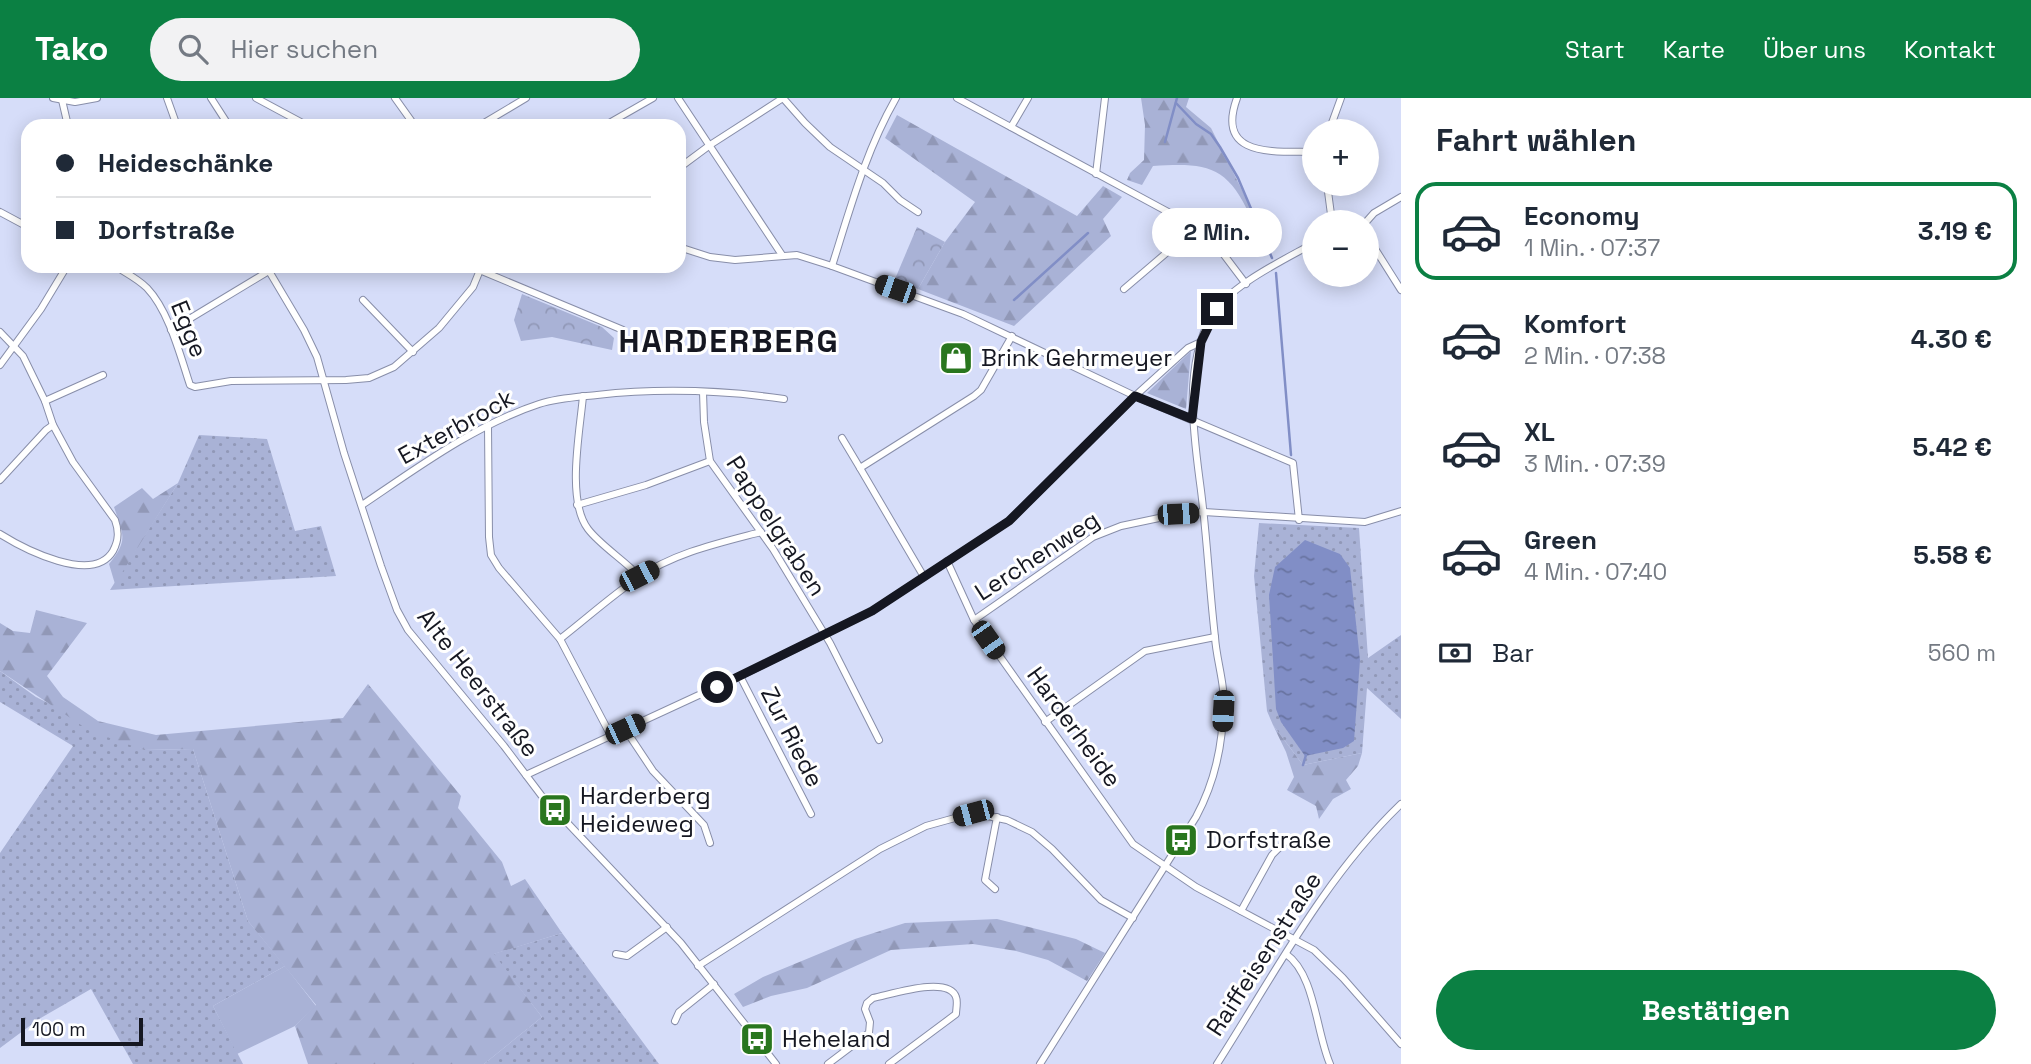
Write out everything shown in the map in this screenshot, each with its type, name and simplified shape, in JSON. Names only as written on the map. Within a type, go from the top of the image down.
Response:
[{"type":"street","points":[[53,98],[75,102],[97,98]]},
{"type":"street","points":[[167,98],[174,119]]},
{"type":"street","points":[[211,98],[224,119]]},
{"type":"street","points":[[256,98],[295,119]]},
{"type":"street","points":[[394,98],[410,119]]},
{"type":"street","points":[[490,119],[525,98]]},
{"type":"street","points":[[616,119],[653,98]]},
{"type":"street","points":[[678,98],[782,255]]},
{"type":"street","points":[[686,163],[783,98],[830,147],[863,168],[918,212]]},
{"type":"street","points":[[832,266],[863,168],[896,98]]},
{"type":"street","points":[[957,98],[1194,226],[1215,243],[1246,284]]},
{"type":"street","points":[[1011,127],[1028,98]]},
{"type":"street","points":[[1096,174],[1105,98]]},
{"type":"street","points":[[1237,98],[1230,121],[1239,141],[1252,149],[1302,151]]},
{"type":"street","points":[[1333,119],[1341,98]]},
{"type":"street","points":[[62,100],[66,119]]},
{"type":"street","points":[[1379,210],[1401,197]]},
{"type":"street","points":[[0,212],[21,223]]},
{"type":"street","points":[[1124,289],[1194,226]]},
{"type":"street","points":[[686,249],[710,257],[735,260],[796,255],[963,314],[1135,396],[1293,463],[1299,520]]},
{"type":"street","points":[[1040,1064],[1205,800],[1221,739],[1223,688],[1215,638],[1204,512],[1192,419],[1201,342],[1217,309],[1267,269],[1302,250]]},
{"type":"street","points":[[1379,255],[1401,290]]},
{"type":"street","points":[[0,365],[64,273]]},
{"type":"street","name":"Egge","points":[[125,273],[148,289],[154,297],[171,330],[190,385],[195,387],[231,382],[325,380]]},
{"type":"street","points":[[171,330],[260,273]]},
{"type":"street","name":"Alte Heerstraße","points":[[271,273],[304,330],[325,380],[362,505],[397,610],[408,630],[560,816],[667,927],[776,1064]]},
{"type":"street","points":[[325,380],[369,378],[394,367],[462,302],[479,273]]},
{"type":"street","points":[[487,273],[623,330]]},
{"type":"street","points":[[363,300],[412,352]]},
{"type":"street","points":[[0,332],[23,356],[45,401],[53,425],[73,462],[115,520],[119,531],[114,549],[101,564],[70,564],[37,554],[0,534]]},
{"type":"street","points":[[860,468],[981,390],[1012,336]]},
{"type":"street","points":[[526,775],[740,677],[872,611],[924,578],[1009,521],[1135,396],[1188,348],[1201,342]]},
{"type":"street","points":[[45,401],[103,375]]},
{"type":"street","name":"Exterbrock","points":[[362,505],[488,426],[539,404],[583,396],[668,389],[784,399]]},
{"type":"street","name":"Pappelgraben","points":[[703,392],[710,461],[761,532],[830,643],[879,740]]},
{"type":"street","points":[[583,396],[577,505],[587,528],[639,576]]},
{"type":"street","points":[[0,480],[53,425]]},
{"type":"street","points":[[488,426],[491,555],[560,639],[611,736]]},
{"type":"street","points":[[842,438],[924,578]]},
{"type":"street","points":[[577,505],[646,485],[710,461]]},
{"type":"street","name":"Lerchenweg","points":[[974,620],[1093,537],[1121,526],[1178,514],[1204,512],[1365,522],[1401,511]]},
{"type":"street","points":[[560,639],[639,576],[679,557],[761,532]]},
{"type":"street","name":"Harderheide","points":[[947,561],[974,620],[1133,844],[1196,887],[1314,950],[1343,978],[1401,1044]]},
{"type":"street","points":[[1045,722],[1145,651],[1215,638]]},
{"type":"street","name":"Zur Riede","points":[[740,677],[811,814]]},
{"type":"street","points":[[625,729],[653,771],[704,825],[710,843]]},
{"type":"street","name":"Raiffeisenstraße","points":[[1217,1064],[1332,881],[1370,835],[1401,804]]},
{"type":"street","points":[[698,966],[880,849],[926,826],[973,813],[997,817],[1032,832],[1101,900],[1133,918]]},
{"type":"street","points":[[995,889],[985,880],[997,817]]},
{"type":"street","points":[[1241,911],[1272,855],[1285,842]]},
{"type":"street","points":[[616,954],[627,956],[667,927]]},
{"type":"street","points":[[1286,954],[1295,960],[1307,981],[1330,1064]]},
{"type":"street","points":[[675,1021],[680,1012],[714,984]]},
{"type":"street","points":[[828,1064],[869,1033],[870,1022],[865,1009],[873,998],[934,986],[951,990],[957,998],[956,1014],[888,1064]]},
{"type":"green space","points":[[1141,98],[1189,98],[1186,107],[1211,128],[1254,214],[1250,216],[1232,186],[1212,170],[1187,165],[1153,166],[1142,185],[1127,180],[1130,173],[1144,160],[1145,125]]},
{"type":"green space","points":[[897,115],[1077,216],[1103,186],[1122,197],[1103,219],[1111,236],[1014,326],[918,289],[945,242],[975,202],[885,138]]},
{"type":"green space","points":[[917,227],[945,242],[918,289],[895,279]]},
{"type":"green space","points":[[522,294],[602,327],[614,338],[612,350],[552,337],[521,341],[514,320]]},
{"type":"green space","points":[[1191,351],[1186,409],[1147,393]]},
{"type":"green space","points":[[199,435],[267,439],[295,531],[321,526],[336,576],[110,590],[178,483]]},
{"type":"green space","points":[[178,483],[115,584],[109,564],[122,543],[122,537],[114,507],[142,488],[153,499]]},
{"type":"green space","points":[[1259,523],[1359,528],[1368,658],[1401,635],[1401,719],[1367,688],[1362,753],[1303,765],[1273,725],[1267,711],[1254,576]]},
{"type":"green space","points":[[36,610],[87,623],[47,676],[63,697],[98,721],[156,735],[343,718],[368,684],[461,796],[458,808],[502,862],[511,886],[525,879],[562,933],[494,954],[542,1017],[484,1064],[308,1064],[295,1026],[316,1005],[248,921],[193,749],[144,750],[90,731],[0,671],[0,623],[13,631],[30,633]]},
{"type":"green space","points":[[0,671],[36,697],[144,750],[193,749],[248,921],[285,966],[213,1006],[243,1064],[133,1064],[91,989],[39,1019],[0,1048],[0,853],[73,746],[0,702]]},
{"type":"green space","points":[[1273,725],[1303,765],[1362,753],[1358,766],[1346,780],[1351,789],[1333,799],[1319,819],[1316,806],[1287,790],[1294,777]]},
{"type":"green space","points":[[997,919],[1076,939],[1105,953],[1087,981],[1048,960],[1016,951],[973,944],[891,950],[807,988],[771,996],[743,1007],[734,994],[763,977],[855,939],[905,923]]},
{"type":"green space","points":[[562,933],[659,1064],[484,1064],[542,1017],[493,954]]},
{"type":"green space","points":[[285,966],[316,1006],[295,1026],[237,1054],[213,1006]]},
{"type":"water","points":[[1305,540],[1340,554],[1350,568],[1360,660],[1354,741],[1343,748],[1305,756],[1281,722],[1276,709],[1269,595],[1275,567]]},
{"type":"waterway","points":[[1165,142],[1177,98]]},
{"type":"waterway","points":[[1176,103],[1196,124],[1211,134],[1220,147],[1238,178],[1272,258]]},
{"type":"waterway","points":[[1014,300],[1088,233]]},
{"type":"waterway","points":[[1276,273],[1291,455]]},
{"type":"waterway","points":[[1303,765],[1306,755]]},
{"type":"place","name":"Brink Gehrmeyer","points":[[956,358]]},
{"type":"place","name":"Harderberg Heideweg","points":[[555,810]]},
{"type":"place","name":"Dorfstraße","points":[[1181,840]]},
{"type":"place","name":"Heheland","points":[[757,1039]]},
{"type":"district","name":"HARDERBERG","points":[[729,341]]},
{"type":"route","points":[[717,687],[872,611],[1009,521],[1135,396],[1192,419],[1201,342],[1217,309]]}]
